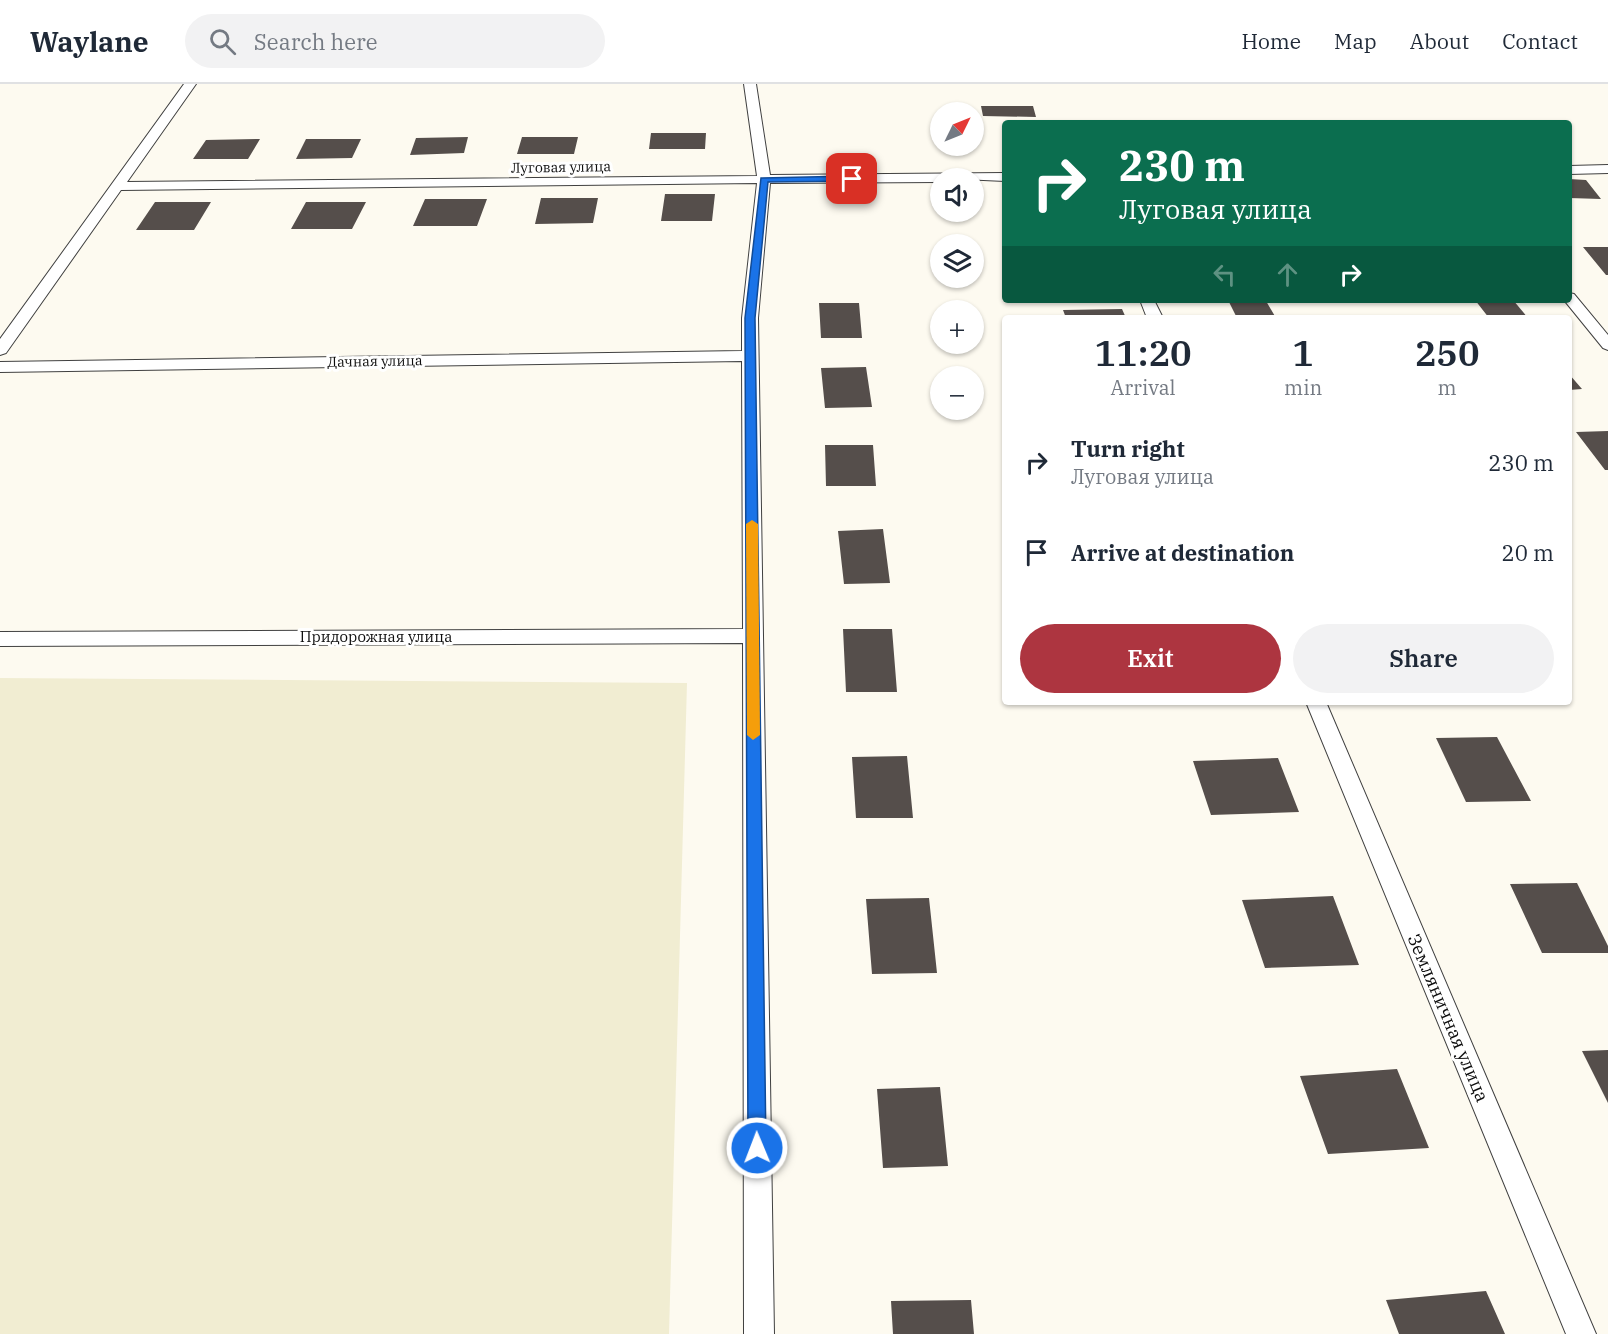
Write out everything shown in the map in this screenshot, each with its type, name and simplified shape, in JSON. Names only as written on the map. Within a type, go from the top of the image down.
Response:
[{"type":"lane","points":[[0,350],[190,84]]},
{"type":"lane","points":[[750,84],[764,180],[750,318],[759,1334]]},
{"type":"lane","points":[[1572,170],[1608,170]]},
{"type":"lane","name":"Луговая улица","points":[[117,186],[1002,177]]},
{"type":"lane","points":[[1572,301],[1608,345]]},
{"type":"lane","name":"Дачная улица","points":[[0,367],[750,356]]},
{"type":"lane","name":"Придорожная улица","points":[[0,639],[753,636]]},
{"type":"lane","name":"Земляничная улица","points":[[1317,705],[1581,1334]]},
{"type":"shaded area","points":[[0,678],[687,683],[669,1334],[0,1334]]},
{"type":"building","points":[[984,106],[1033,106],[1036,117],[984,116]]},
{"type":"building","points":[[651,133],[706,133],[705,149],[649,149]]},
{"type":"building","points":[[468,137],[464,153],[410,155],[416,138]]},
{"type":"building","points":[[522,137],[578,137],[574,154],[517,154]]},
{"type":"building","points":[[260,139],[248,159],[193,159],[206,140]]},
{"type":"building","points":[[306,139],[361,139],[352,158],[296,159]]},
{"type":"building","points":[[1572,179],[1586,180],[1601,199],[1572,198]]},
{"type":"building","points":[[665,194],[715,194],[712,221],[661,221]]},
{"type":"building","points":[[541,198],[598,198],[593,223],[535,224]]},
{"type":"building","points":[[425,199],[487,199],[477,226],[413,226]]},
{"type":"building","points":[[155,202],[211,202],[194,230],[136,230]]},
{"type":"building","points":[[306,202],[366,202],[352,229],[291,229]]},
{"type":"building","points":[[1583,247],[1608,247],[1608,275],[1606,275]]},
{"type":"building","points":[[819,303],[859,303],[862,338],[821,338]]},
{"type":"building","points":[[1230,303],[1267,303],[1274,315],[1236,315]]},
{"type":"building","points":[[1477,303],[1516,303],[1526,315],[1487,315]]},
{"type":"building","points":[[1122,309],[1125,315],[1065,315],[1063,310]]},
{"type":"building","points":[[866,367],[872,407],[825,408],[821,368]]},
{"type":"building","points":[[1572,377],[1582,389],[1572,390]]},
{"type":"building","points":[[1608,431],[1608,470],[1605,470],[1576,432]]},
{"type":"building","points":[[825,445],[873,445],[876,486],[826,486]]},
{"type":"building","points":[[883,529],[890,583],[844,584],[838,531]]},
{"type":"building","points":[[843,629],[892,629],[897,692],[846,692]]},
{"type":"building","points":[[1497,737],[1531,801],[1466,802],[1436,738]]},
{"type":"building","points":[[907,756],[913,818],[856,818],[852,757]]},
{"type":"building","points":[[1278,758],[1299,812],[1211,815],[1193,761]]},
{"type":"building","points":[[1577,883],[1608,946],[1608,953],[1542,953],[1510,884]]},
{"type":"building","points":[[1333,896],[1359,965],[1265,968],[1242,900]]},
{"type":"building","points":[[929,898],[937,973],[872,974],[866,899]]},
{"type":"building","points":[[1608,1050],[1608,1103],[1582,1051]]},
{"type":"building","points":[[1397,1069],[1429,1148],[1328,1154],[1300,1076]]},
{"type":"building","points":[[940,1087],[948,1166],[883,1168],[877,1089]]},
{"type":"building","points":[[1486,1291],[1505,1334],[1399,1334],[1386,1300]]},
{"type":"building","points":[[971,1300],[974,1334],[893,1334],[891,1301]]},
{"type":"slow traffic","points":[[752,524],[753,735]]},
{"type":"route","points":[[757,1148],[750,318],[764,180],[852,179]]}]
